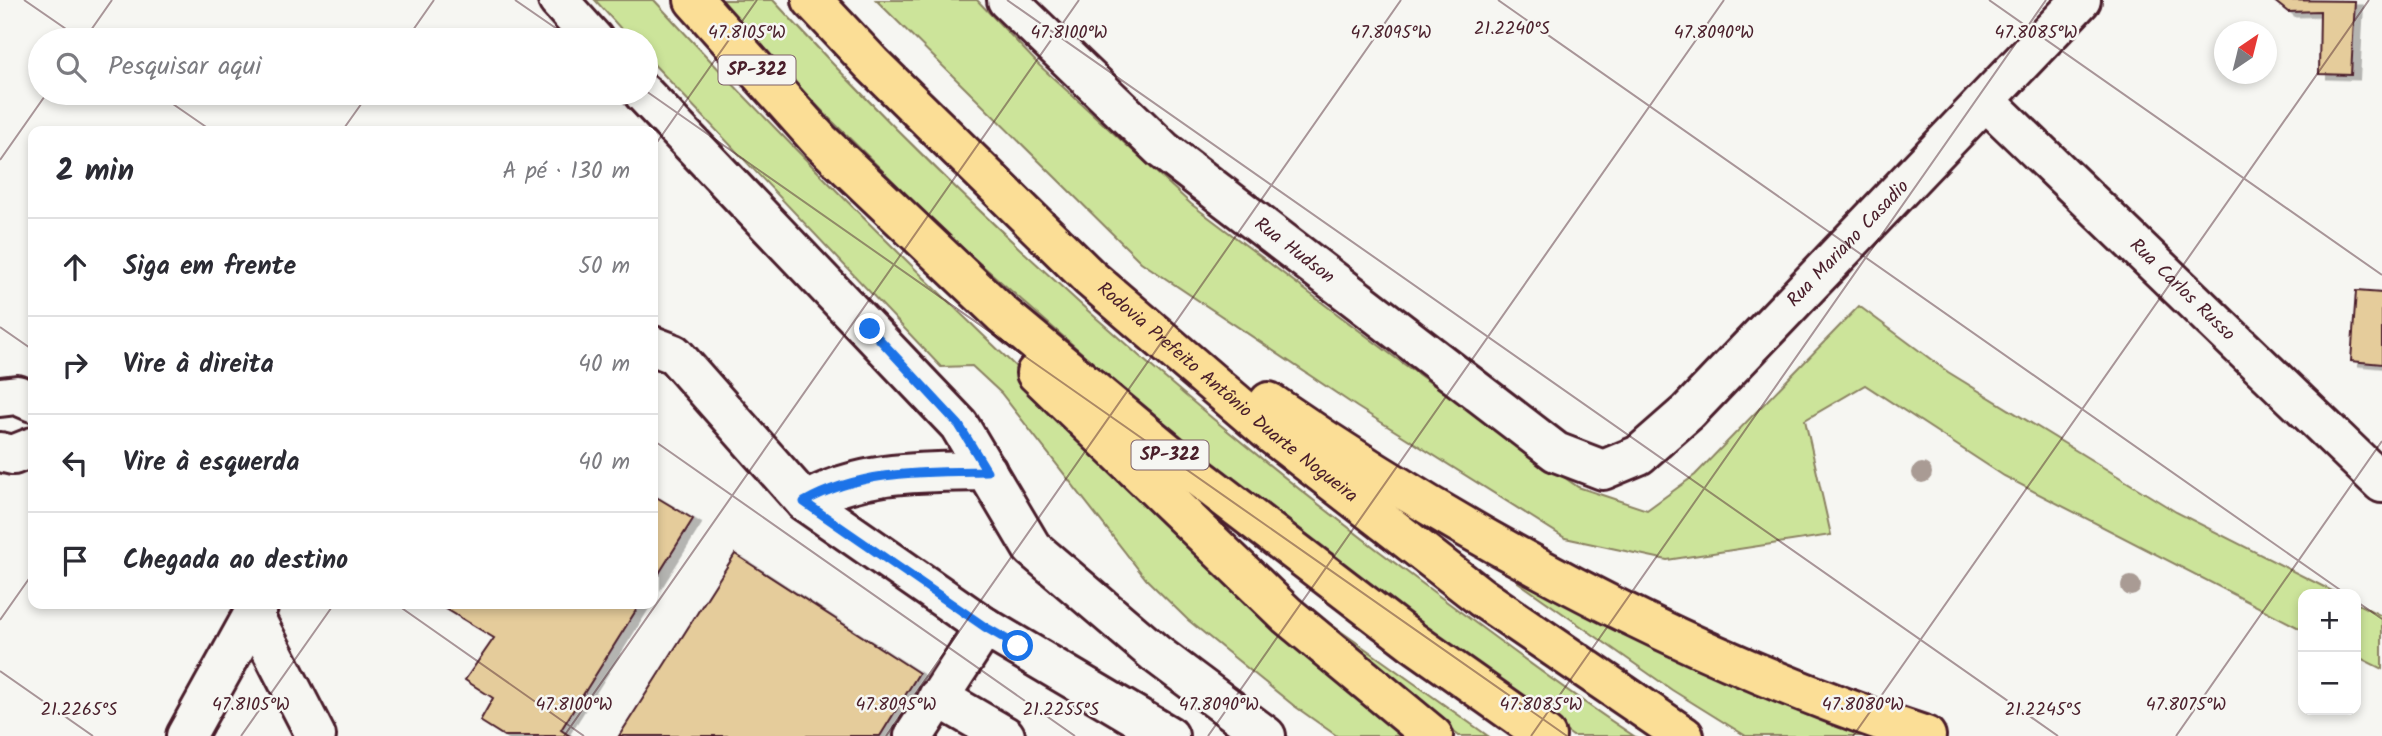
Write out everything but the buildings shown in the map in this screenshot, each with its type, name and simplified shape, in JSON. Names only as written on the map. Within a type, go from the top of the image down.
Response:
[{"type":"highway","name":"SP-322","points":[[694,0],[820,141],[1003,315],[1185,467],[1413,642],[1546,736]]},
{"type":"highway","name":"Rodovia Prefeito Antônio Duarte Nogueira","points":[[812,0],[872,64],[1090,278],[1273,436],[1460,580],[1684,736]]},
{"type":"highway","points":[[820,141],[1024,362],[1287,615],[1433,736]]},
{"type":"highway","points":[[1090,278],[1353,460],[1497,547],[1625,613],[1744,668],[1926,736]]},
{"type":"street","points":[[558,0],[583,28]]},
{"type":"street","name":"Rua Hudson","points":[[1007,0],[1164,151],[1556,452],[1603,470]]},
{"type":"street","name":"Rua Mariano Casadio","points":[[1603,470],[1639,455],[1688,412],[1987,102],[2081,0]]},
{"type":"street","name":"Rua Carlos Russo","points":[[1987,102],[2380,478]]},
{"type":"street","points":[[654,105],[959,425],[1032,548],[1155,653],[1265,736]]},
{"type":"street","points":[[658,348],[674,354],[804,502],[985,627],[1169,736]]},
{"type":"street","points":[[0,397],[17,395],[28,400]]},
{"type":"street","points":[[804,502],[831,487],[892,473],[987,471]]},
{"type":"street","points":[[186,736],[256,609]]},
{"type":"street","points":[[256,609],[316,736]]},
{"type":"street","points":[[914,736],[985,627]]},
{"type":"street","points":[[939,697],[1005,736]]},
{"type":"green space","points":[[595,0],[654,0],[744,96],[929,283],[1406,736],[1337,736],[1293,705],[1188,620],[1146,579],[1001,393],[972,366],[941,367],[658,69],[658,28],[620,28]]},
{"type":"green space","points":[[716,0],[773,0],[850,82],[1009,239],[1176,388],[1350,529],[1634,736],[1573,736],[1436,638],[1180,439],[951,238],[829,118]]},
{"type":"green space","points":[[876,0],[977,0],[1039,65],[1191,204],[1401,362],[1578,487],[1647,510],[1695,475],[1859,306],[1948,372],[2176,512],[2328,589],[2298,589],[2298,627],[2004,476],[1865,385],[1805,420],[1831,535],[1667,560],[1565,538],[1357,407],[1141,262]]},
{"type":"green space","points":[[1519,574],[1876,736],[1746,736],[1672,690],[1518,582]]},
{"type":"green space","points":[[2361,606],[2382,616],[2382,669],[2361,658]]},
{"type":"green space","points":[[1332,625],[1488,736],[1459,736],[1329,630]]},
{"type":"route","points":[[870,329],[959,425],[987,471],[892,473],[831,487],[804,502],[985,627],[1018,646]]}]
